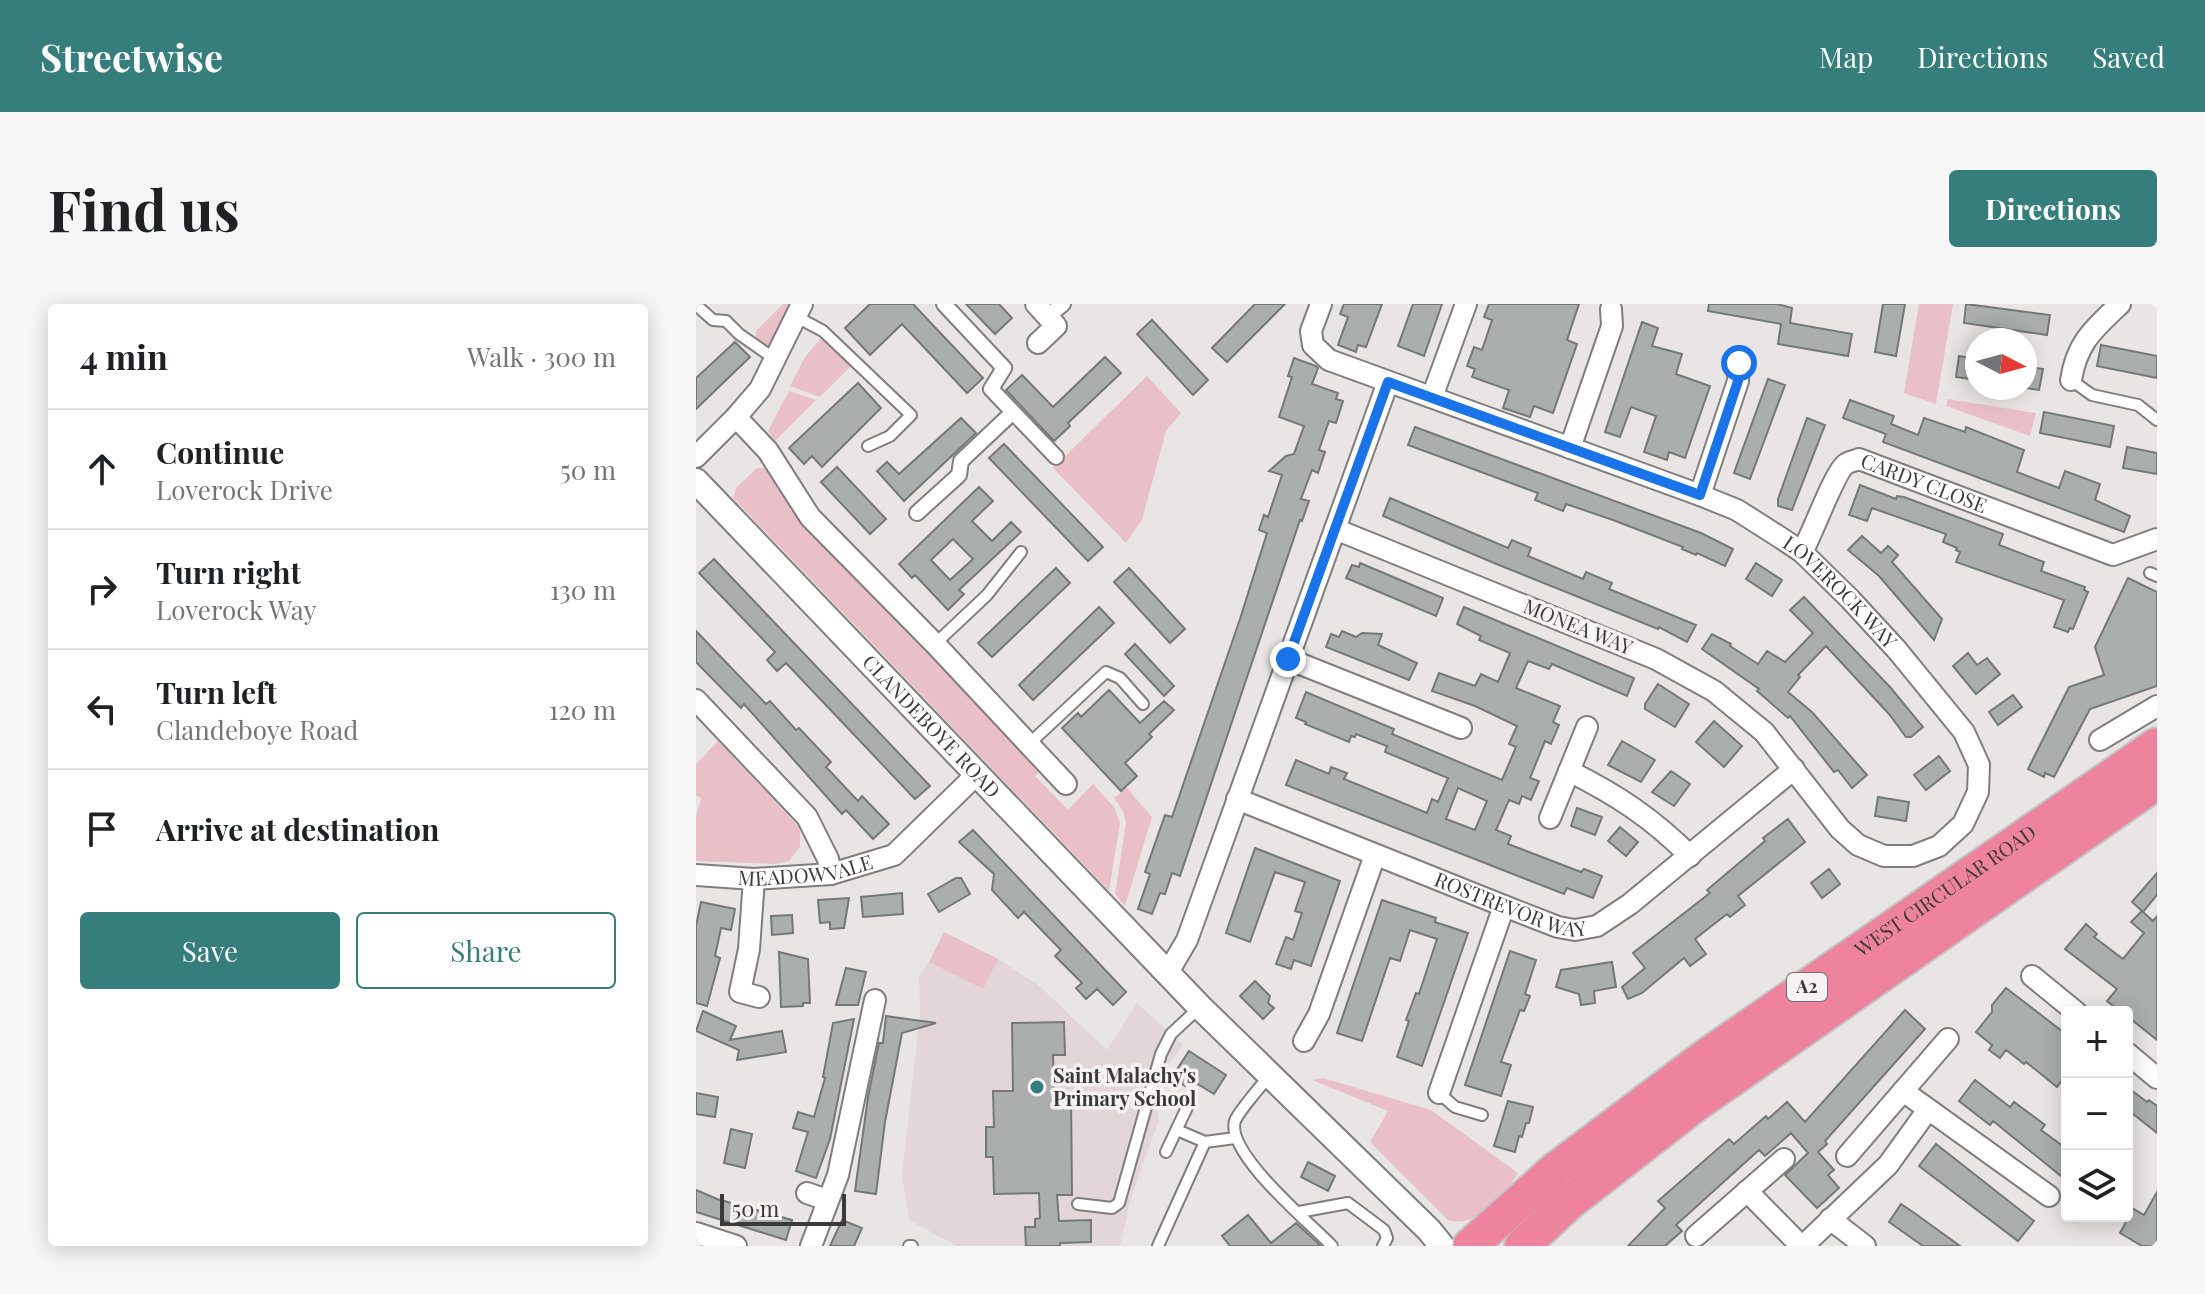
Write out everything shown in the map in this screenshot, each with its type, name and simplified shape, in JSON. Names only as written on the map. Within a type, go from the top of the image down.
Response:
[{"type":"highway","name":"WEST CIRCULAR ROAD","points":[[1470,1246],[1555,1170],[1705,1057],[2157,745]]},
{"type":"highway","name":"WEST CIRCULAR ROAD","points":[[1522,1246],[1571,1201],[1693,1106],[2157,782]]},
{"type":"highway","points":[[1498,1246],[1581,1172],[1620,1143],[1693,1106]]},
{"type":"street","points":[[944,304],[1004,368],[991,389],[1056,457]]},
{"type":"street","name":"LOVEROCK WAY","points":[[1321,304],[1311,331],[1313,345],[1329,360],[1737,510],[1802,552],[1888,640],[1964,732],[1979,765],[1978,792],[1963,824],[1939,846],[1913,856],[1884,856],[1858,845],[1840,829],[1794,769]]},
{"type":"street","points":[[1432,397],[1466,304]]},
{"type":"street","points":[[2071,380],[2075,359],[2087,336],[2120,304]]},
{"type":"street","points":[[1038,343],[1056,326],[1049,308]]},
{"type":"street","points":[[1570,448],[1612,326],[1611,309]]},
{"type":"street","points":[[696,457],[760,389],[798,310]]},
{"type":"street","points":[[1700,495],[1738,381],[1739,363]]},
{"type":"street","points":[[1167,974],[1187,940],[1388,382]]},
{"type":"street","points":[[923,512],[959,475],[961,461],[1013,412]]},
{"type":"street","points":[[736,417],[768,451],[810,517],[1066,784]]},
{"type":"street","name":"CARDY CLOSE","points":[[1802,552],[1814,533],[1836,475],[1845,464],[1859,459],[2113,555],[2157,539]]},
{"type":"street","name":"CLANDEBOYE ROAD","points":[[696,481],[1167,974],[1442,1246]]},
{"type":"street","name":"MONEA WAY","points":[[1335,529],[1656,659],[1714,691],[1764,732],[1794,769]]},
{"type":"street","points":[[1288,659],[1461,728]]},
{"type":"street","points":[[696,700],[807,817],[828,859],[831,874]]},
{"type":"street","points":[[2100,740],[2157,706]]},
{"type":"street","points":[[1550,818],[1587,727]]},
{"type":"street","name":"ROSTREVOR WAY","points":[[1237,799],[1558,927],[1575,930],[1597,926],[1630,904],[1794,769]]},
{"type":"street","points":[[1569,771],[1617,796],[1667,833],[1690,856]]},
{"type":"street","name":"MEADOWVALE","points":[[696,875],[754,879],[831,874],[894,855],[976,775]]},
{"type":"street","points":[[1304,1041],[1319,1014],[1375,855]]},
{"type":"street","points":[[754,879],[749,949],[740,992],[759,997]]},
{"type":"street","points":[[1439,1093],[1504,906]]},
{"type":"street","points":[[2032,976],[2069,1006]]},
{"type":"street","points":[[811,1246],[838,1175],[875,1000]]},
{"type":"street","points":[[1847,1156],[1948,1039]]},
{"type":"street","points":[[2133,1058],[2157,1078]]},
{"type":"street","points":[[1903,1091],[2049,1196]]},
{"type":"street","points":[[1747,1191],[1802,1246],[1888,1165],[1927,1111]]},
{"type":"street","points":[[1696,1236],[1784,1159]]},
{"type":"street","points":[[807,1193],[827,1200]]},
{"type":"street","points":[[1830,1219],[1865,1246]]},
{"type":"street","points":[[696,1233],[736,1246]]},
{"type":"lane","points":[[696,305],[713,320],[726,321],[775,359]]},
{"type":"lane","points":[[798,310],[911,415],[890,436],[868,446]]},
{"type":"lane","points":[[2071,380],[2092,395],[2138,405],[2157,420]]},
{"type":"lane","points":[[935,644],[987,595],[1021,552]]},
{"type":"lane","points":[[1029,744],[1106,672],[1120,678],[1143,704]]},
{"type":"lane","points":[[1078,1204],[1112,1208],[1119,1203],[1161,1054],[1171,1034],[1200,1007]]},
{"type":"lane","points":[[1269,1076],[1235,1121],[1235,1138],[1252,1166],[1332,1246]]},
{"type":"lane","points":[[1439,1093],[1455,1107],[1482,1115]]},
{"type":"lane","points":[[1166,1152],[1190,1101]]},
{"type":"lane","points":[[1177,1130],[1205,1142],[1235,1138]]},
{"type":"lane","points":[[1158,1246],[1205,1142]]},
{"type":"lane","points":[[1299,1212],[1348,1203],[1384,1230],[1387,1238],[1383,1246]]},
{"type":"shaded area","points":[[783,304],[790,304],[774,343],[766,346],[756,340],[756,331]]},
{"type":"shaded area","points":[[1919,304],[1953,304],[1936,404],[1904,393]]},
{"type":"shaded area","points":[[822,337],[851,366],[820,397],[790,386],[805,357]]},
{"type":"shaded area","points":[[1147,376],[1181,413],[1166,431],[1142,520],[1126,543],[1053,468]]},
{"type":"shaded area","points":[[789,391],[816,400],[775,441],[768,431]]},
{"type":"shaded area","points":[[1948,399],[2036,413],[2030,436],[1946,406]]},
{"type":"shaded area","points":[[757,468],[768,468],[792,508],[1043,768],[1035,776],[1068,810],[1093,784],[1114,807],[1120,823],[1109,891],[733,498],[736,488]]},
{"type":"shaded area","points":[[718,741],[800,828],[800,847],[789,861],[776,864],[696,861],[696,816],[701,798],[696,795],[696,764]]},
{"type":"shaded area","points":[[1127,788],[1152,817],[1125,906],[1115,894],[1126,822],[1114,798]]},
{"type":"shaded area","name":"Saint Malachy's Primary School","points":[[944,932],[998,959],[1038,985],[1107,1050],[1137,1003],[1183,1045],[1166,1068],[1157,1107],[1159,1120],[1132,1195],[1120,1246],[957,1246],[909,1220],[902,1176],[920,1014],[919,975]]},
{"type":"shaded area","points":[[944,932],[998,959],[983,989],[929,962]]},
{"type":"shaded area","points":[[1323,1078],[1431,1110],[1518,1173],[1497,1200],[1479,1215],[1459,1222],[1448,1220],[1370,1142],[1388,1111],[1312,1080]]},
{"type":"building","points":[[870,304],[913,304],[983,378],[967,393],[902,324],[870,355],[845,328]]},
{"type":"building","points":[[966,304],[999,304],[1012,318],[995,334]]},
{"type":"building","points":[[1255,304],[1285,304],[1227,362],[1212,348]]},
{"type":"building","points":[[1344,304],[1382,304],[1366,347],[1358,345],[1356,352],[1338,345],[1348,317],[1340,314]]},
{"type":"building","points":[[1413,304],[1442,304],[1424,356],[1398,346]]},
{"type":"building","points":[[1489,304],[1579,304],[1567,340],[1577,344],[1553,413],[1534,406],[1530,417],[1503,408],[1509,390],[1472,377],[1475,369],[1467,366],[1474,347],[1482,350],[1492,320],[1484,317]]},
{"type":"building","points":[[1709,304],[1777,304],[1792,308],[1790,323],[1852,334],[1848,356],[1778,344],[1781,324],[1708,311]]},
{"type":"building","points":[[1883,304],[1905,304],[1896,356],[1875,352]]},
{"type":"building","points":[[1966,304],[2050,315],[2047,335],[2037,334],[2037,328],[1999,328],[1964,323]]},
{"type":"building","points":[[1152,320],[1208,380],[1193,395],[1137,334]]},
{"type":"building","points":[[1642,322],[1658,328],[1652,346],[1682,354],[1676,374],[1710,386],[1685,458],[1669,452],[1667,460],[1644,452],[1656,416],[1631,407],[1620,437],[1605,432]]},
{"type":"building","points":[[735,342],[750,357],[696,409],[696,378]]},
{"type":"building","points":[[2101,345],[2157,356],[2157,378],[2097,366]]},
{"type":"building","points":[[1959,356],[1965,357],[1965,378],[1956,377]]},
{"type":"building","points":[[1105,357],[1121,373],[1068,423],[1070,426],[1054,441],[1006,390],[1022,375],[1053,407]]},
{"type":"building","points":[[1294,358],[1316,366],[1312,384],[1338,393],[1336,399],[1343,401],[1336,423],[1329,421],[1319,450],[1325,452],[1318,473],[1312,470],[1301,499],[1309,501],[1180,876],[1172,873],[1165,894],[1160,893],[1152,914],[1138,909],[1150,874],[1145,872],[1165,815],[1172,817],[1267,533],[1259,530],[1264,515],[1268,517],[1282,475],[1269,471],[1286,456],[1294,454],[1304,426],[1279,417],[1292,377],[1288,376]]},
{"type":"building","points":[[2037,368],[2043,369],[2037,390]]},
{"type":"building","points":[[1768,379],[1785,385],[1750,479],[1734,473]]},
{"type":"building","points":[[858,383],[881,408],[822,467],[812,456],[804,464],[789,448]]},
{"type":"building","points":[[1850,400],[1894,416],[1891,424],[1918,435],[1924,418],[1965,432],[1966,427],[2024,450],[2017,472],[2059,488],[2065,471],[2100,484],[2095,500],[2130,516],[2124,532],[1883,442],[1886,434],[1843,418]]},
{"type":"building","points":[[2044,412],[2114,426],[2110,447],[2040,433]]},
{"type":"building","points":[[961,418],[976,433],[904,501],[877,471],[887,462],[899,474]]},
{"type":"building","points":[[1807,418],[1825,425],[1792,510],[1778,506],[1778,499]]},
{"type":"building","points":[[1415,427],[1701,533],[1733,549],[1725,566],[1683,547],[1566,504],[1563,511],[1535,500],[1538,493],[1408,445]]},
{"type":"building","points":[[1004,444],[1103,547],[1088,561],[989,458]]},
{"type":"building","points":[[2127,447],[2157,453],[2157,474],[2123,468]]},
{"type":"building","points":[[837,467],[886,519],[870,534],[821,482]]},
{"type":"building","points":[[1860,485],[1896,499],[1897,496],[1904,497],[2003,534],[1999,545],[2044,562],[2041,571],[2085,587],[2084,590],[2088,592],[2073,629],[2070,628],[2068,632],[2054,627],[2064,600],[1956,562],[1960,552],[1943,542],[1946,534],[1872,508],[1867,521],[1849,515]]},
{"type":"building","points":[[979,487],[993,501],[972,521],[992,541],[1011,522],[1021,532],[959,590],[964,594],[948,610],[915,575],[912,578],[899,564]],"holes":[[[953,539],[973,559],[950,580],[931,560]]]},
{"type":"building","points":[[1390,498],[1508,548],[1512,540],[1531,548],[1528,556],[1583,579],[1586,572],[1612,583],[1609,589],[1696,625],[1687,642],[1659,627],[1494,563],[1383,516]]},
{"type":"building","points":[[1862,536],[1881,553],[1888,546],[1898,555],[1892,562],[1942,619],[1934,640],[1879,576],[1848,550]]},
{"type":"building","points":[[714,559],[930,786],[915,799],[786,663],[777,671],[767,660],[775,652],[699,573]]},
{"type":"building","points":[[1360,563],[1443,598],[1436,616],[1346,578],[1352,565],[1359,567]]},
{"type":"building","points":[[1756,563],[1782,580],[1772,596],[1746,579]]},
{"type":"building","points":[[1056,568],[1070,583],[992,657],[978,643]]},
{"type":"building","points":[[1129,568],[1185,629],[1170,643],[1114,582]]},
{"type":"building","points":[[2128,578],[2157,592],[2157,686],[2090,709],[2054,777],[2045,773],[2044,777],[2028,769],[2069,687],[2104,675],[2095,647]]},
{"type":"building","points":[[1804,597],[1890,687],[1923,727],[1911,737],[1906,737],[1889,714],[1826,646],[1798,675],[1800,677],[1788,692],[1812,712],[1867,775],[1852,788],[1838,770],[1834,772],[1790,716],[1788,718],[1757,691],[1759,689],[1702,649],[1712,634],[1758,664],[1767,651],[1785,662],[1813,633],[1790,610]]},
{"type":"building","points":[[1099,607],[1114,623],[1033,700],[1019,685]]},
{"type":"building","points":[[1464,607],[1634,678],[1627,696],[1552,664],[1549,669],[1528,661],[1516,688],[1560,706],[1553,722],[1559,725],[1551,744],[1545,741],[1530,778],[1539,781],[1531,800],[1522,796],[1519,804],[1509,800],[1496,830],[1511,836],[1508,844],[1581,872],[1584,869],[1602,876],[1593,898],[1567,888],[1564,894],[1286,785],[1296,760],[1329,774],[1331,767],[1347,773],[1344,779],[1427,813],[1432,799],[1438,802],[1448,778],[1385,752],[1387,746],[1356,734],[1355,737],[1351,736],[1349,742],[1305,724],[1296,718],[1306,692],[1394,729],[1392,734],[1502,780],[1516,747],[1509,744],[1517,726],[1475,706],[1432,691],[1439,673],[1475,686],[1481,674],[1498,682],[1510,653],[1479,640],[1481,636],[1457,624]],"holes":[[[1458,788],[1487,801],[1475,830],[1446,819]]]},
{"type":"building","points":[[696,631],[766,704],[770,701],[796,730],[799,728],[831,762],[826,767],[858,801],[862,796],[889,824],[873,839],[846,810],[842,814],[744,704],[741,708],[696,662]]},
{"type":"building","points":[[1342,631],[1356,637],[1362,633],[1382,634],[1378,645],[1417,663],[1409,680],[1326,647],[1331,634],[1339,637]]},
{"type":"building","points":[[1135,644],[1174,686],[1164,696],[1125,654]]},
{"type":"building","points":[[1968,653],[1977,665],[1987,658],[2000,674],[1976,694],[1953,666]]},
{"type":"building","points":[[1658,684],[1689,704],[1675,727],[1645,709]]},
{"type":"building","points":[[1109,690],[1140,723],[1164,701],[1174,710],[1125,763],[1137,776],[1121,791],[1062,728],[1078,713],[1081,717]]},
{"type":"building","points":[[2013,695],[2022,707],[1998,725],[1989,712]]},
{"type":"building","points":[[1714,721],[1742,746],[1724,767],[1696,742]]},
{"type":"building","points":[[1622,741],[1655,760],[1641,782],[1608,765]]},
{"type":"building","points":[[1939,756],[1950,771],[1926,790],[1914,775]]},
{"type":"building","points":[[1671,771],[1690,784],[1674,806],[1652,792]]},
{"type":"building","points":[[1878,797],[1909,802],[1906,821],[1875,816]]},
{"type":"building","points":[[1577,808],[1602,817],[1595,835],[1571,826]]},
{"type":"building","points":[[1788,819],[1805,842],[1738,896],[1745,905],[1730,917],[1727,914],[1695,939],[1706,954],[1690,966],[1684,958],[1642,993],[1628,999],[1622,987],[1645,968],[1633,953],[1710,893],[1707,890]]},
{"type":"building","points":[[1620,827],[1638,842],[1626,856],[1608,841]]},
{"type":"building","points":[[973,830],[1126,992],[1113,1005],[1097,989],[1086,999],[1076,988],[1082,983],[1055,956],[1061,950],[1024,912],[1018,918],[992,890],[994,874],[959,842]]},
{"type":"building","points":[[1255,848],[1340,881],[1311,966],[1294,960],[1291,969],[1276,964],[1286,937],[1293,940],[1302,913],[1295,911],[1305,882],[1275,872],[1250,942],[1226,933]]},
{"type":"building","points":[[1829,869],[1840,884],[1822,898],[1811,883]]},
{"type":"building","points":[[2157,873],[2157,895],[2143,912],[2132,902]]},
{"type":"building","points":[[961,878],[970,894],[939,912],[928,894]]},
{"type":"building","points":[[902,893],[903,914],[863,917],[861,897]]},
{"type":"building","points":[[849,898],[844,928],[830,929],[830,922],[820,923],[818,900]]},
{"type":"building","points":[[1382,900],[1436,918],[1435,922],[1468,933],[1422,1066],[1397,1057],[1409,1021],[1406,1020],[1416,993],[1419,994],[1437,939],[1410,930],[1400,961],[1390,958],[1362,1041],[1337,1033]]},
{"type":"building","points":[[701,902],[735,909],[731,930],[721,928],[715,956],[720,958],[707,1006],[696,1003],[696,926]]},
{"type":"building","points":[[2142,911],[2153,921],[2157,916],[2157,1040],[2133,1021],[2133,1006],[2113,1006],[2107,1001],[2117,989],[2065,949],[2086,924],[2097,934],[2094,937],[2123,959],[2144,933],[2131,922]]},
{"type":"building","points":[[792,915],[793,933],[772,935],[771,916]]},
{"type":"building","points":[[1510,951],[1536,960],[1525,994],[1530,996],[1524,1011],[1520,1010],[1501,1062],[1511,1065],[1501,1096],[1465,1085]]},
{"type":"building","points":[[779,952],[808,959],[810,1003],[781,1007]]},
{"type":"building","points":[[1612,962],[1616,987],[1594,991],[1595,1003],[1581,1005],[1579,994],[1556,987],[1561,970]]},
{"type":"building","points":[[846,968],[866,972],[858,1005],[836,1005]]},
{"type":"building","points":[[1255,981],[1270,996],[1268,1003],[1274,1008],[1263,1019],[1240,996]]},
{"type":"building","points":[[2006,988],[2061,1030],[2061,1082],[2057,1087],[2006,1050],[2000,1058],[1989,1050],[1992,1045],[1976,1032],[1992,1012],[1992,1005]]},
{"type":"building","points":[[1905,1010],[1925,1029],[1818,1152],[1834,1170],[1828,1175],[1839,1188],[1817,1208],[1785,1175],[1808,1153],[1791,1133],[1765,1156],[1759,1150],[1676,1225],[1682,1231],[1665,1246],[1628,1246],[1665,1208],[1658,1201],[1729,1139],[1734,1144],[1787,1102],[1805,1122]]},
{"type":"building","points":[[703,1011],[736,1026],[730,1040],[782,1031],[786,1052],[737,1060],[739,1050],[696,1031]]},
{"type":"building","points":[[886,1016],[936,1023],[902,1033],[885,1122],[876,1194],[855,1191],[868,1097],[879,1043],[883,1043]]},
{"type":"building","points":[[854,1019],[830,1139],[816,1178],[796,1171],[808,1132],[793,1128],[798,1112],[814,1117],[825,1078],[833,1023]]},
{"type":"building","points":[[1064,1022],[1065,1055],[1053,1055],[1054,1095],[1071,1095],[1072,1195],[1057,1195],[1059,1221],[1091,1220],[1091,1242],[1026,1246],[1025,1227],[1035,1227],[1035,1219],[1040,1218],[1039,1193],[994,1194],[993,1157],[986,1157],[986,1127],[994,1127],[993,1091],[1013,1091],[1012,1023]]},
{"type":"building","points":[[1189,1051],[1226,1075],[1214,1094],[1189,1079],[1185,1086],[1172,1077]]},
{"type":"building","points":[[1975,1080],[2010,1107],[2014,1102],[2045,1125],[2041,1130],[2061,1145],[2061,1176],[1993,1121],[1990,1125],[1959,1101]]},
{"type":"building","points":[[2133,1092],[2157,1106],[2157,1133],[2133,1114]]},
{"type":"building","points":[[696,1093],[718,1097],[715,1117],[696,1114]]},
{"type":"building","points":[[1508,1101],[1533,1107],[1515,1152],[1494,1146]]},
{"type":"building","points":[[731,1129],[752,1134],[745,1168],[724,1163]]},
{"type":"building","points":[[1936,1144],[2034,1221],[2018,1241],[1919,1166]]},
{"type":"building","points":[[1308,1162],[1335,1176],[1328,1191],[1301,1177]]},
{"type":"building","points":[[696,1190],[792,1220],[786,1240],[696,1212]]},
{"type":"building","points":[[2157,1192],[2157,1246],[2142,1246],[2120,1233],[2126,1222],[2133,1222],[2133,1209],[2144,1215]]},
{"type":"building","points":[[1901,1204],[1960,1246],[1923,1246],[1889,1222]]},
{"type":"building","points":[[1248,1215],[1271,1243],[1296,1223],[1321,1246],[1230,1246],[1222,1236]]},
{"type":"building","points":[[842,1220],[862,1228],[854,1246],[830,1246]]},
{"type":"place","name":"Saint Malachy's Primary School","points":[[1037,1087]]},
{"type":"route","points":[[1288,659],[1388,382],[1700,495],[1738,381],[1739,363]]}]
